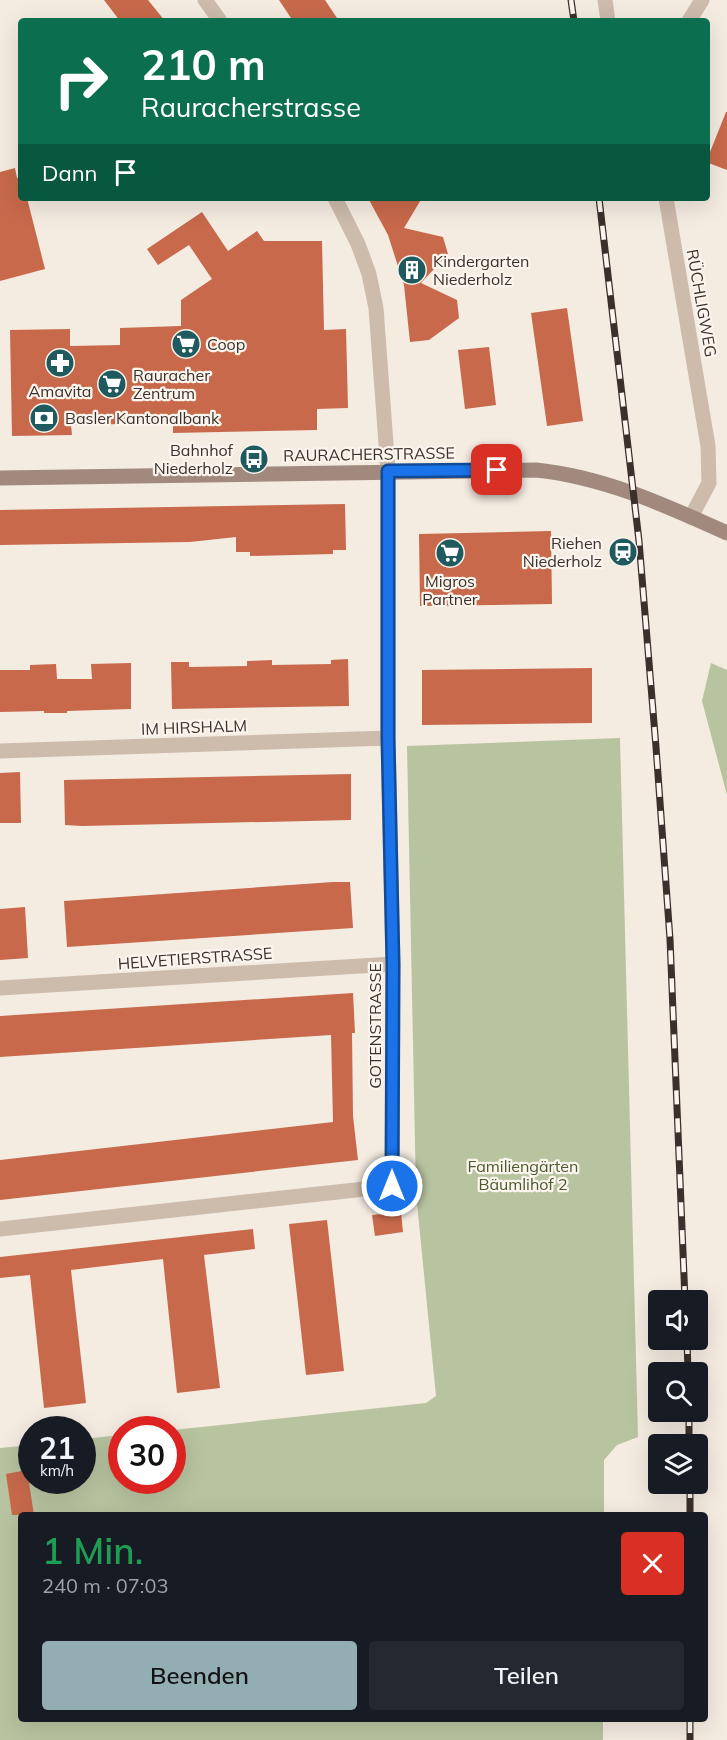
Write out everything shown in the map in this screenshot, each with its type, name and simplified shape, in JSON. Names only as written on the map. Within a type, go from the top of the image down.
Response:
[{"type":"street","points":[[205,0],[218,18]]},
{"type":"street","points":[[605,0],[608,18]]},
{"type":"street","points":[[691,18],[702,0]]},
{"type":"street","name":"GOTENSTRASSE","points":[[0,1229],[392,1186],[393,964],[388,738],[388,471],[376,308],[369,274],[358,244],[336,201]]},
{"type":"street","name":"RÜCHLIGWEG","points":[[667,201],[708,446],[709,483],[691,517]]},
{"type":"street","name":"RAURACHERSTRASSE","points":[[0,478],[528,470],[567,473],[642,496],[727,533]]},
{"type":"street","name":"IM HIRSHALM","points":[[0,751],[388,738]]},
{"type":"street","name":"HELVETIERSTRASSE","points":[[0,988],[393,964]]},
{"type":"green space","points":[[711,663],[727,670],[727,795],[702,701]]},
{"type":"green space","name":"Familiengärten Bäumlihof 2","points":[[620,738],[638,1437],[617,1445],[604,1460],[604,1512],[18,1512],[18,1722],[603,1722],[603,1740],[0,1740],[0,1448],[18,1446],[18,1494],[96,1494],[96,1438],[108,1436],[108,1494],[186,1494],[186,1429],[426,1403],[436,1396],[416,1193],[407,746]]},
{"type":"building","points":[[104,0],[148,0],[163,18],[118,18]]},
{"type":"building","points":[[279,0],[325,0],[337,18],[291,18]]},
{"type":"building","points":[[727,112],[727,170],[710,164],[710,152]]},
{"type":"building","points":[[15,168],[18,178],[18,201],[28,201],[45,269],[0,281],[0,172]]},
{"type":"building","name":"Kindergarten Niederholz","points":[[370,201],[420,201],[404,228],[443,237],[448,254],[421,283],[457,300],[459,318],[429,340],[410,342],[404,285],[388,235]]},
{"type":"building","points":[[202,212],[228,251],[257,231],[264,241],[322,241],[324,330],[346,329],[348,408],[317,409],[317,430],[173,433],[173,423],[71,425],[72,435],[12,436],[10,330],[70,329],[70,346],[120,345],[120,328],[181,326],[181,300],[212,279],[189,245],[158,265],[147,249]]},
{"type":"building","points":[[567,308],[583,421],[547,426],[531,313]]},
{"type":"building","points":[[489,347],[496,405],[465,409],[458,350]]},
{"type":"building","points":[[345,504],[346,550],[333,550],[333,554],[250,556],[250,552],[236,552],[236,537],[190,542],[0,545],[0,510]]},
{"type":"building","points":[[551,531],[552,604],[420,606],[419,534]]},
{"type":"building","points":[[348,659],[349,706],[172,709],[171,662],[189,662],[189,667],[247,666],[247,661],[272,660],[272,665],[331,664],[331,660]]},
{"type":"building","points":[[131,663],[131,709],[67,711],[67,713],[0,712],[0,670],[30,670],[30,665],[56,664],[57,679],[92,679],[91,664]]},
{"type":"building","points":[[592,668],[592,723],[422,725],[422,670]]},
{"type":"building","points":[[20,772],[21,823],[0,823],[0,773]]},
{"type":"building","points":[[351,774],[351,820],[65,825],[64,780]]},
{"type":"building","points":[[350,882],[353,928],[67,947],[64,901]]},
{"type":"building","points":[[25,907],[28,958],[0,960],[0,909]]},
{"type":"building","points":[[353,993],[355,1033],[352,1033],[353,1116],[358,1160],[0,1200],[0,1160],[333,1122],[331,1035],[0,1057],[0,1016]]},
{"type":"building","points":[[401,1212],[403,1232],[375,1236],[372,1215]]},
{"type":"building","points":[[327,1220],[344,1371],[306,1375],[289,1224]]},
{"type":"building","points":[[253,1229],[255,1249],[204,1255],[220,1388],[177,1393],[163,1259],[71,1270],[86,1403],[44,1408],[30,1275],[0,1278],[0,1257]]},
{"type":"building","points":[[18,1472],[18,1494],[31,1494],[34,1512],[18,1512],[18,1515],[12,1515],[6,1474]]},
{"type":"railway","points":[[571,0],[574,18]]},
{"type":"railway","points":[[599,201],[639,541],[656,747],[670,939],[685,1290]]},
{"type":"railway","points":[[687,1350],[688,1362]]},
{"type":"railway","points":[[689,1422],[689,1434]]},
{"type":"railway","points":[[690,1494],[690,1512]]},
{"type":"railway","points":[[690,1722],[690,1740]]},
{"type":"place","name":"Kindergarten Niederholz","points":[[412,270]]},
{"type":"place","name":"Coop","points":[[186,344]]},
{"type":"place","name":"Amavita","points":[[60,363]]},
{"type":"place","name":"Rauracher Zentrum","points":[[112,384]]},
{"type":"place","name":"Basler Kantonalbank","points":[[44,418]]},
{"type":"place","name":"Bahnhof Niederholz","points":[[254,459]]},
{"type":"place","name":"Riehen Niederholz","points":[[623,552]]},
{"type":"place","name":"Migros Partner","points":[[450,553]]},
{"type":"route","points":[[392,1186],[393,964],[388,738],[388,471],[497,470]]}]
